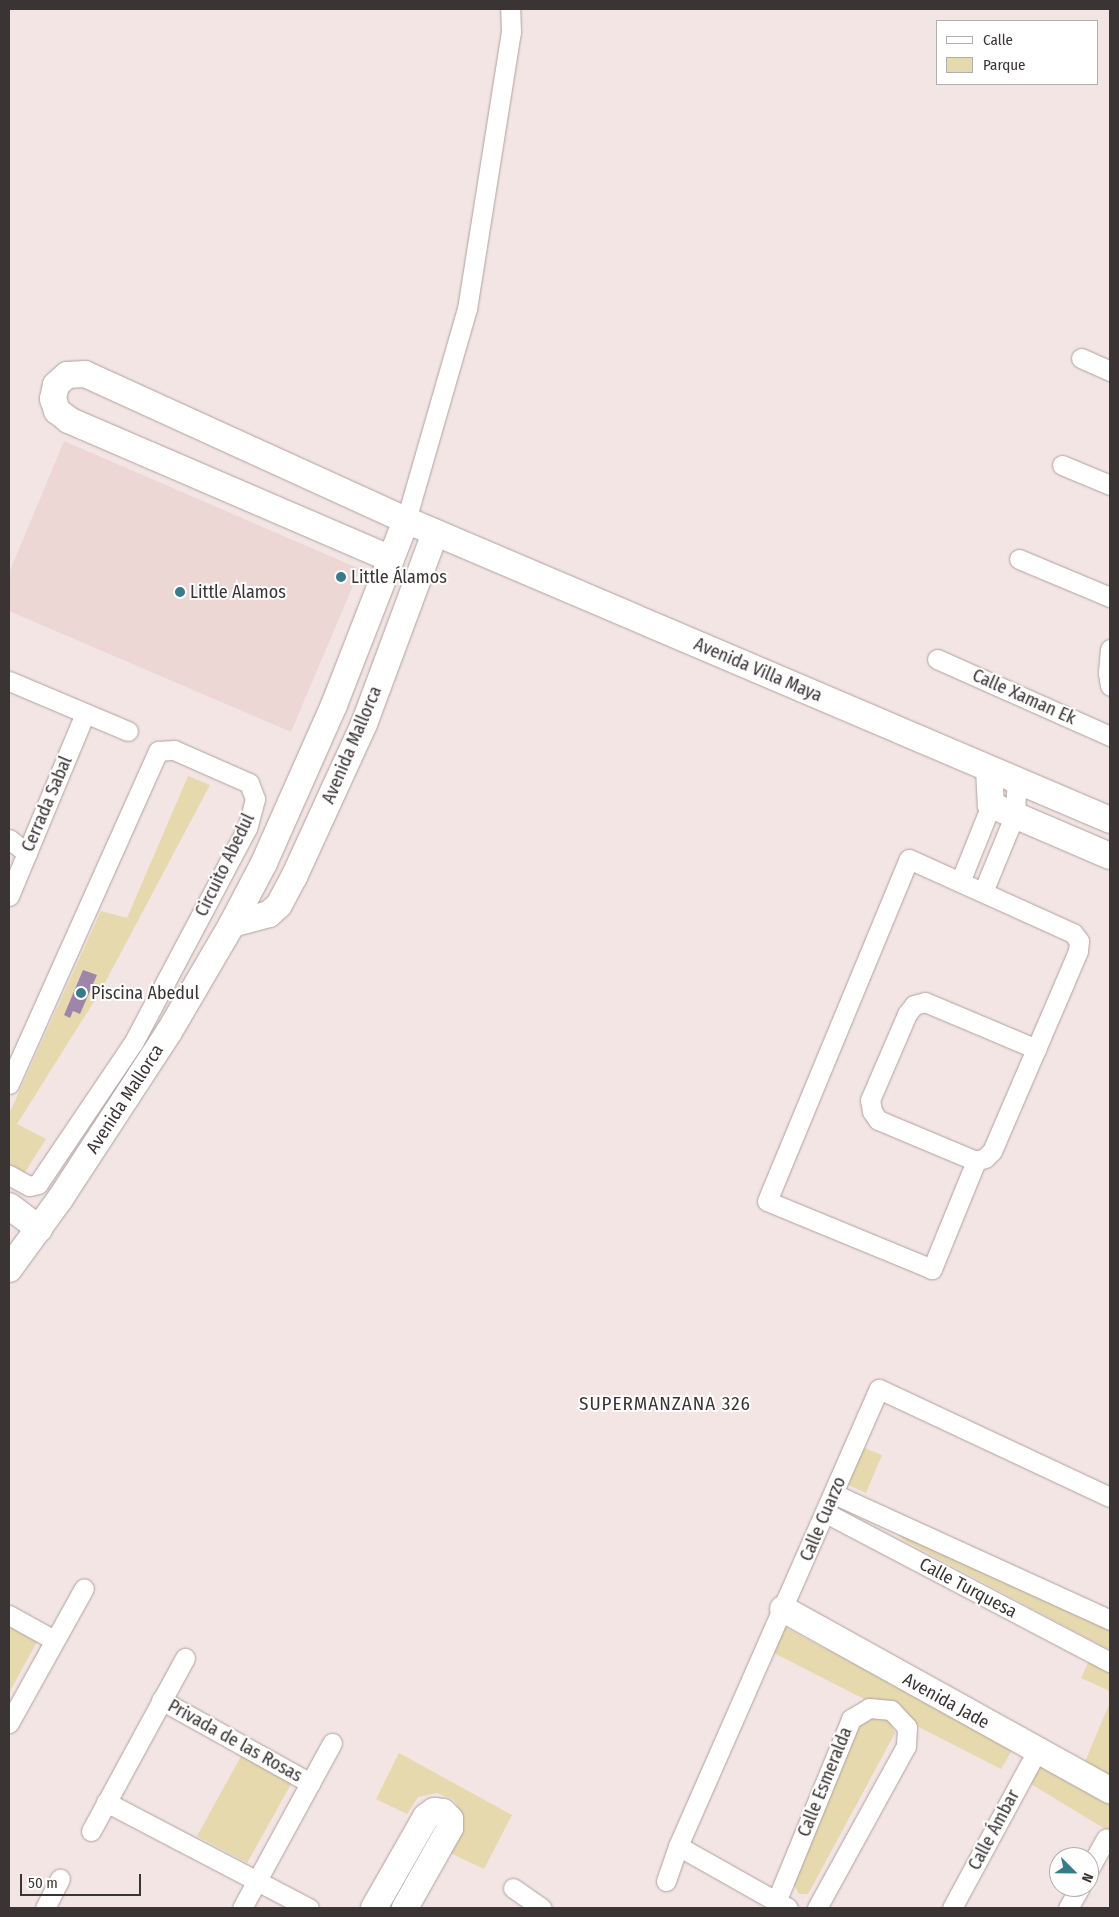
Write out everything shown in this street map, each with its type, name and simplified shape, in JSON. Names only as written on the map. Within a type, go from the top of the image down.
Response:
[{"type":"main road","name":"Avenida Villa Maya","points":[[391,558],[70,420],[57,411],[53,399],[56,385],[67,375],[86,374],[435,533],[1110,820]]},
{"type":"main road","name":"Avenida Mallorca","points":[[9,1269],[39,1229],[169,1032],[232,924],[264,863],[334,705],[406,520]]},
{"type":"main road","name":"Avenida Mallorca","points":[[232,924],[269,914],[279,905],[294,877],[364,724],[435,533]]},
{"type":"main road","points":[[989,769],[1003,810],[1110,856]]},
{"type":"main road","points":[[9,1206],[39,1229]]},
{"type":"main road","name":"Avenida Jade","points":[[783,1610],[1110,1790]]},
{"type":"main road","points":[[374,1908],[426,1817],[434,1811],[443,1812],[450,1819],[450,1828],[405,1908]]},
{"type":"street","points":[[406,520],[467,309],[512,32],[510,9]]},
{"type":"street","points":[[1081,358],[1110,371]]},
{"type":"street","points":[[1062,465],[1110,485]]},
{"type":"street","points":[[1019,559],[1110,597]]},
{"type":"street","points":[[1110,649],[1110,686]]},
{"type":"street","name":"Calle Xaman Ek","points":[[938,659],[1110,736]]},
{"type":"street","points":[[9,681],[128,731]]},
{"type":"street","name":"Cerrada Sabal","points":[[9,896],[85,713]]},
{"type":"street","name":"Circuito Abedul","points":[[9,1084],[158,751],[174,750],[249,783],[255,799],[247,828],[133,1044],[38,1184],[29,1186],[9,1175]]},
{"type":"street","points":[[960,882],[1003,810],[1017,781]]},
{"type":"street","points":[[983,892],[1003,810]]},
{"type":"street","points":[[9,839],[27,853]]},
{"type":"street","points":[[909,859],[960,882],[1073,933],[1079,941],[1078,951],[992,1151],[976,1160],[932,1269],[767,1201],[909,859]]},
{"type":"street","points":[[976,1160],[878,1120],[872,1111],[870,1100],[907,1014],[914,1005],[925,1002],[1036,1049]]},
{"type":"street","name":"Calle Cuarzo","points":[[666,1882],[678,1846],[879,1389],[1110,1497]]},
{"type":"street","name":"Calle Turquesa","points":[[834,1494],[1110,1620]]},
{"type":"street","name":"Calle Turquesa","points":[[826,1513],[1110,1662]]},
{"type":"street","points":[[9,1723],[84,1588]]},
{"type":"street","points":[[9,1615],[54,1640]]},
{"type":"street","name":"Privada de las Rosas","points":[[91,1831],[185,1658]]},
{"type":"street","name":"Privada de las Rosas","points":[[161,1700],[310,1783]]},
{"type":"street","name":"Calle Esmeralda","points":[[782,1905],[851,1719],[868,1708],[891,1710],[907,1726],[906,1746],[817,1908]]},
{"type":"street","name":"Privada de las Rosas","points":[[242,1908],[332,1743]]},
{"type":"street","name":"Calle Ámbar","points":[[952,1908],[1037,1751]]},
{"type":"street","points":[[106,1802],[309,1908]]},
{"type":"street","points":[[1099,1851],[1106,1838]]},
{"type":"street","points":[[678,1846],[782,1905]]},
{"type":"street","points":[[45,1908],[60,1879]]},
{"type":"street","points":[[513,1888],[541,1908]]},
{"type":"street","points":[[1068,1908],[1074,1897]]},
{"type":"shaded area","name":"Little Alamos","points":[[64,441],[360,569],[291,732],[9,611],[9,573]]},
{"type":"shaded area","name":"Piscina Abedul","points":[[83,970],[97,975],[80,1014],[73,1011],[70,1018],[64,1015]]},
{"type":"green space","points":[[188,776],[210,785],[100,992],[17,1124],[46,1139],[22,1177],[9,1166],[9,1114],[101,911],[127,918]]},
{"type":"green space","points":[[862,1447],[882,1455],[866,1493],[846,1484]]},
{"type":"green space","points":[[898,1535],[907,1535],[1110,1630],[1110,1650],[905,1541]]},
{"type":"green space","points":[[9,1610],[44,1629],[9,1693]]},
{"type":"green space","points":[[784,1627],[1014,1747],[1001,1769],[772,1652]]},
{"type":"green space","points":[[1091,1657],[1110,1659],[1110,1691],[1081,1678]]},
{"type":"green space","points":[[1110,1702],[1110,1782],[1082,1769]]},
{"type":"green space","points":[[873,1715],[889,1720],[895,1733],[808,1894],[799,1894],[792,1882],[854,1731],[861,1720]]},
{"type":"green space","points":[[245,1749],[295,1777],[247,1863],[197,1836]]},
{"type":"green space","points":[[399,1753],[512,1815],[484,1869],[446,1851],[458,1830],[461,1812],[454,1800],[437,1793],[418,1797],[407,1814],[376,1799]]},
{"type":"green space","points":[[1043,1762],[1110,1799],[1110,1832],[1031,1784]]},
{"type":"place","name":"Little Álamos","points":[[341,577]]},
{"type":"place","name":"Little Alamos","points":[[180,592]]},
{"type":"place","name":"Piscina Abedul","points":[[81,993]]},
{"type":"district","name":"SUPERMANZANA 326","points":[[665,1404]]}]
